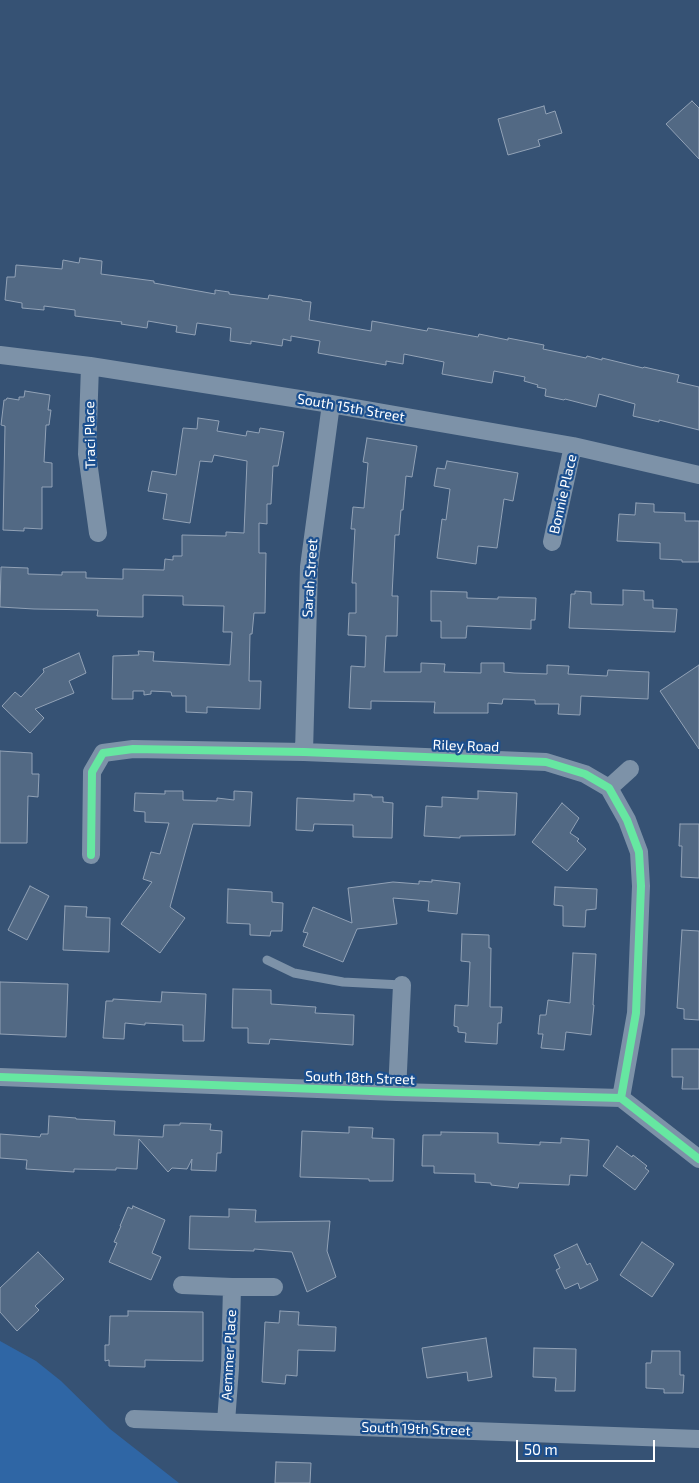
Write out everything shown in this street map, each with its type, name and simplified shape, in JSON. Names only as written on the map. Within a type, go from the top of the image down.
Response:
[{"type":"street","name":"South 15th Street","points":[[0,355],[90,366],[331,404],[573,446],[699,475]]},
{"type":"street","name":"Traci Place","points":[[90,366],[87,454],[98,533]]},
{"type":"street","name":"Sarah Street","points":[[304,752],[309,567],[331,404]]},
{"type":"street","name":"Bonnie Place","points":[[552,542],[573,446]]},
{"type":"street","name":"Riley Road","points":[[91,855],[92,772],[103,753],[133,749],[304,752],[546,762],[585,774],[609,788]]},
{"type":"street","points":[[630,768],[609,788],[627,820],[639,852],[640,886],[636,1012],[621,1098],[699,1159]]},
{"type":"street","points":[[397,1092],[402,985]]},
{"type":"street","name":"South 18th Street","points":[[0,1077],[397,1092],[621,1098]]},
{"type":"street","points":[[182,1285],[274,1287]]},
{"type":"street","name":"Aemmer Place","points":[[226,1422],[230,1368],[232,1287]]},
{"type":"street","name":"South 19th Street","points":[[134,1419],[699,1439]]},
{"type":"lane","points":[[267,960],[294,973],[343,982],[402,985]]},
{"type":"shaded area","points":[[0,1341],[36,1361],[61,1381],[110,1429],[179,1483],[0,1483]]},
{"type":"building","points":[[692,101],[699,108],[699,159],[666,124]]},
{"type":"building","points":[[544,106],[546,114],[555,111],[562,133],[538,140],[540,146],[508,155],[498,119]]},
{"type":"building","points":[[80,258],[102,261],[101,274],[154,281],[154,283],[215,294],[215,290],[229,292],[229,294],[268,299],[269,295],[311,302],[309,320],[371,331],[372,321],[427,331],[428,328],[478,337],[479,334],[508,340],[508,338],[544,345],[543,349],[586,358],[587,356],[602,360],[602,358],[679,375],[677,382],[699,387],[699,430],[633,416],[635,404],[599,394],[596,407],[545,396],[546,389],[524,381],[525,377],[494,371],[492,383],[442,374],[444,362],[404,354],[403,364],[386,361],[386,365],[318,353],[320,341],[291,336],[291,341],[283,339],[282,346],[251,341],[251,344],[230,341],[231,328],[197,323],[195,335],[176,332],[177,326],[148,321],[147,328],[121,324],[122,322],[75,316],[75,310],[44,306],[44,310],[22,308],[22,303],[5,300],[7,277],[15,277],[16,265],[62,269],[63,260],[79,263]]},
{"type":"building","points":[[25,391],[50,395],[48,410],[51,410],[49,425],[46,425],[44,462],[52,463],[52,487],[42,487],[42,529],[24,528],[24,531],[3,530],[5,426],[1,425],[4,400],[7,398],[19,400],[19,397],[24,397]]},
{"type":"building","points":[[198,418],[219,421],[217,431],[246,436],[247,431],[259,433],[260,428],[284,432],[278,466],[273,466],[271,504],[267,504],[267,524],[259,523],[259,553],[266,553],[265,613],[254,613],[252,634],[250,634],[249,681],[261,681],[260,709],[207,707],[207,713],[186,712],[186,696],[172,696],[171,692],[151,691],[151,694],[144,695],[144,691],[133,691],[133,699],[112,699],[113,656],[139,655],[138,651],[154,652],[153,661],[230,665],[232,632],[223,632],[224,606],[183,605],[183,596],[143,595],[143,617],[97,616],[98,610],[0,607],[1,567],[28,568],[28,574],[62,575],[62,572],[86,572],[86,578],[123,579],[123,569],[164,570],[165,559],[173,560],[173,556],[182,556],[182,535],[226,536],[226,532],[244,533],[247,461],[214,455],[212,462],[200,461],[190,523],[163,519],[167,494],[148,491],[152,471],[176,475],[183,428],[197,429]]},
{"type":"building","points":[[367,438],[417,446],[412,477],[406,476],[399,535],[395,535],[392,596],[398,596],[397,636],[386,636],[384,672],[421,672],[421,663],[445,664],[444,672],[481,673],[481,663],[504,663],[504,672],[514,673],[547,674],[547,665],[569,666],[568,674],[607,676],[608,670],[649,672],[648,699],[581,696],[580,715],[558,714],[559,704],[535,704],[535,700],[503,699],[502,704],[488,703],[488,713],[434,713],[435,702],[371,701],[371,709],[349,708],[351,666],[365,667],[366,636],[348,635],[349,613],[356,613],[356,583],[352,583],[355,529],[351,529],[353,507],[364,508],[368,463],[363,462]]},
{"type":"building","points":[[447,461],[518,473],[513,501],[504,499],[497,548],[478,546],[476,564],[437,558],[442,519],[446,520],[450,489],[434,486],[437,468],[445,469]]},
{"type":"building","points":[[636,503],[654,504],[654,512],[685,513],[685,521],[699,521],[699,562],[660,559],[660,543],[617,541],[619,514],[635,515]]},
{"type":"building","points":[[623,590],[644,591],[644,600],[653,600],[653,608],[677,609],[675,632],[569,628],[571,594],[575,594],[575,591],[591,592],[591,604],[623,605]]},
{"type":"building","points":[[431,591],[467,592],[467,598],[536,598],[535,620],[531,620],[531,629],[467,626],[466,638],[441,638],[441,621],[431,621]]},
{"type":"building","points":[[79,653],[86,673],[69,681],[74,693],[35,709],[44,718],[30,733],[2,706],[15,692],[21,697],[44,672],[43,669]]},
{"type":"building","points":[[699,665],[699,749],[660,691]]},
{"type":"building","points":[[0,751],[32,753],[32,774],[39,774],[38,797],[28,796],[27,843],[0,843]]},
{"type":"building","points":[[165,791],[183,791],[183,800],[217,801],[217,798],[234,800],[234,791],[252,792],[250,826],[193,824],[170,907],[185,918],[160,953],[121,924],[152,882],[143,879],[151,852],[160,854],[169,823],[145,822],[145,812],[134,811],[135,793],[165,794]]},
{"type":"building","points":[[478,791],[517,793],[515,835],[460,836],[460,838],[424,836],[426,806],[442,807],[442,797],[478,799]]},
{"type":"building","points":[[354,794],[383,797],[383,802],[393,803],[392,838],[353,837],[353,825],[314,824],[313,831],[296,830],[297,798],[354,801]]},
{"type":"building","points":[[562,803],[579,818],[570,833],[579,839],[577,841],[586,849],[567,871],[532,842]]},
{"type":"building","points":[[680,824],[699,824],[699,878],[681,877],[682,846],[679,846]]},
{"type":"building","points":[[432,880],[460,883],[457,914],[428,911],[429,901],[393,898],[397,924],[357,929],[343,962],[303,946],[308,933],[303,932],[313,907],[352,923],[348,888],[393,882],[419,884],[419,881],[432,882]]},
{"type":"building","points":[[30,886],[49,896],[27,940],[8,930]]},
{"type":"building","points":[[555,887],[597,889],[596,909],[586,910],[585,927],[563,926],[563,906],[554,905]]},
{"type":"building","points":[[228,889],[272,892],[272,902],[283,903],[282,931],[271,931],[270,936],[250,935],[250,924],[227,923]]},
{"type":"building","points":[[65,906],[87,907],[86,917],[110,918],[109,952],[63,950]]},
{"type":"building","points":[[682,930],[699,931],[699,1020],[684,1019],[684,1009],[677,1008]]},
{"type":"building","points":[[462,934],[489,935],[489,948],[491,948],[490,1007],[502,1007],[501,1023],[498,1023],[497,1044],[465,1042],[466,1033],[458,1032],[458,1027],[454,1026],[455,1005],[468,1006],[470,962],[461,961]]},
{"type":"building","points":[[573,953],[596,954],[591,1035],[566,1032],[564,1050],[541,1048],[543,1034],[538,1034],[540,1015],[546,1015],[548,1000],[570,1003]]},
{"type":"building","points":[[0,982],[68,984],[66,1037],[0,1034]]},
{"type":"building","points":[[233,989],[271,990],[271,1004],[316,1007],[315,1013],[354,1015],[353,1045],[270,1039],[269,1044],[248,1043],[248,1028],[232,1028]]},
{"type":"building","points":[[162,992],[206,994],[204,1041],[183,1041],[183,1025],[145,1023],[145,1025],[125,1023],[124,1039],[103,1038],[106,1001],[113,1001],[113,999],[161,1002]]},
{"type":"building","points":[[672,1049],[699,1049],[699,1089],[682,1089],[683,1077],[672,1077]]},
{"type":"building","points":[[49,1116],[115,1121],[114,1135],[163,1137],[164,1125],[180,1125],[180,1123],[211,1124],[210,1130],[222,1131],[221,1153],[217,1153],[216,1171],[191,1170],[192,1159],[187,1169],[172,1168],[168,1172],[139,1139],[137,1169],[74,1169],[74,1172],[26,1169],[27,1160],[0,1158],[0,1134],[40,1137],[41,1134],[48,1134]]},
{"type":"building","points":[[349,1127],[373,1128],[372,1138],[394,1139],[393,1181],[300,1177],[302,1131],[349,1133]]},
{"type":"building","points":[[441,1132],[498,1133],[498,1143],[540,1145],[540,1142],[561,1143],[561,1138],[589,1140],[587,1176],[570,1175],[569,1185],[519,1183],[518,1188],[475,1182],[475,1174],[434,1173],[434,1166],[422,1166],[423,1135],[441,1135]]},
{"type":"building","points":[[617,1146],[647,1166],[645,1168],[649,1171],[635,1190],[603,1166]]},
{"type":"building","points":[[133,1206],[165,1220],[152,1253],[161,1257],[151,1280],[109,1262],[117,1243],[114,1242],[128,1207],[132,1209]]},
{"type":"building","points":[[229,1209],[256,1210],[255,1222],[330,1221],[327,1251],[336,1277],[307,1292],[292,1252],[254,1249],[254,1251],[189,1249],[190,1216],[229,1217]]},
{"type":"building","points":[[642,1242],[674,1264],[652,1297],[620,1275]]},
{"type":"building","points":[[577,1244],[587,1265],[590,1263],[598,1280],[580,1289],[578,1283],[565,1289],[556,1270],[560,1268],[554,1255]]},
{"type":"building","points":[[38,1252],[64,1279],[35,1306],[39,1310],[17,1331],[0,1312],[0,1288]]},
{"type":"building","points":[[128,1311],[203,1312],[203,1361],[145,1360],[145,1367],[109,1366],[109,1360],[105,1361],[105,1345],[109,1345],[110,1316],[128,1316]]},
{"type":"building","points":[[280,1311],[299,1312],[298,1325],[336,1327],[335,1351],[298,1350],[297,1376],[286,1375],[285,1384],[262,1382],[265,1322],[279,1323]]},
{"type":"building","points":[[486,1338],[492,1377],[468,1381],[467,1372],[427,1378],[422,1348]]},
{"type":"building","points":[[534,1348],[576,1349],[575,1391],[555,1391],[556,1378],[533,1377]]},
{"type":"building","points":[[652,1351],[680,1351],[680,1375],[684,1375],[683,1393],[664,1393],[664,1389],[646,1388],[646,1363],[651,1363]]},
{"type":"building","points":[[276,1462],[311,1463],[310,1483],[275,1483]]},
{"type":"cycle path","points":[[91,855],[92,772],[103,753],[133,749],[304,752],[546,762],[585,774],[609,788],[627,820],[639,852],[641,886],[636,1013],[621,1098]]},
{"type":"cycle path","points":[[0,1077],[397,1092],[621,1098],[699,1159]]}]
